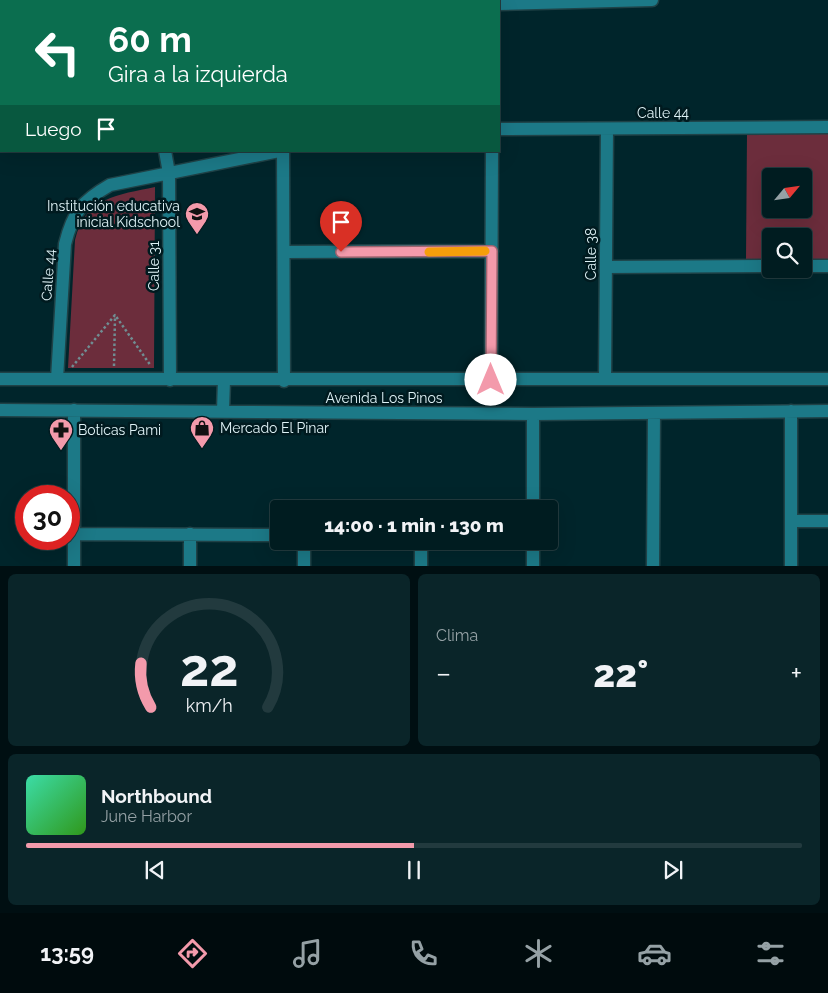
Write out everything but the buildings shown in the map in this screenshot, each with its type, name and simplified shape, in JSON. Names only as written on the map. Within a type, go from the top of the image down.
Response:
[{"type":"street","points":[[500,4],[652,0]]},
{"type":"street","name":"Calle 44","points":[[500,129],[828,127]]},
{"type":"street","name":"Calle 38","points":[[605,379],[607,128]]},
{"type":"street","name":"Calle 31","points":[[164,152],[169,173],[170,380]]},
{"type":"street","name":"Calle 44","points":[[57,379],[65,244],[70,225],[78,209],[89,197],[110,184],[274,152]]},
{"type":"street","points":[[284,152],[284,381]]},
{"type":"street","points":[[491,380],[492,152]]},
{"type":"street","points":[[284,252],[492,251]]},
{"type":"street","points":[[606,267],[762,266]]},
{"type":"street","points":[[812,266],[828,266]]},
{"type":"street","name":"Avenida Los Pinos","points":[[0,379],[284,381],[828,379]]},
{"type":"street","points":[[223,412],[224,380]]},
{"type":"street","name":"Avenida Los Pinos","points":[[0,410],[533,414],[828,411]]},
{"type":"street","points":[[74,410],[74,485]]},
{"type":"street","points":[[791,411],[791,566]]},
{"type":"street","points":[[653,566],[654,413]]},
{"type":"street","points":[[533,414],[533,500]]},
{"type":"street","points":[[791,521],[828,521]]},
{"type":"street","points":[[80,534],[270,535]]},
{"type":"street","points":[[190,534],[190,566]]},
{"type":"street","points":[[74,550],[74,566]]},
{"type":"street","points":[[304,550],[304,566]]},
{"type":"street","points":[[421,550],[421,566]]},
{"type":"street","points":[[533,550],[533,566]]},
{"type":"path","points":[[115,315],[153,370]]},
{"type":"path","points":[[69,372],[115,315]]},
{"type":"path","points":[[113,380],[115,315]]},
{"type":"shaded area","points":[[747,134],[828,134],[828,259],[812,259],[812,228],[762,228],[762,259],[746,259]]},
{"type":"shaded area","points":[[155,187],[154,368],[68,368],[75,240],[80,226],[95,206],[105,200]]},
{"type":"slow traffic","points":[[429,252],[485,251]]},
{"type":"place","name":"Institución educativa inicial Kidschool","points":[[197,235]]},
{"type":"place","name":"Mercado El Pinar","points":[[202,449]]},
{"type":"place","name":"Boticas Pami","points":[[61,451]]},
{"type":"route","points":[[341,252],[492,251],[491,380]]}]
